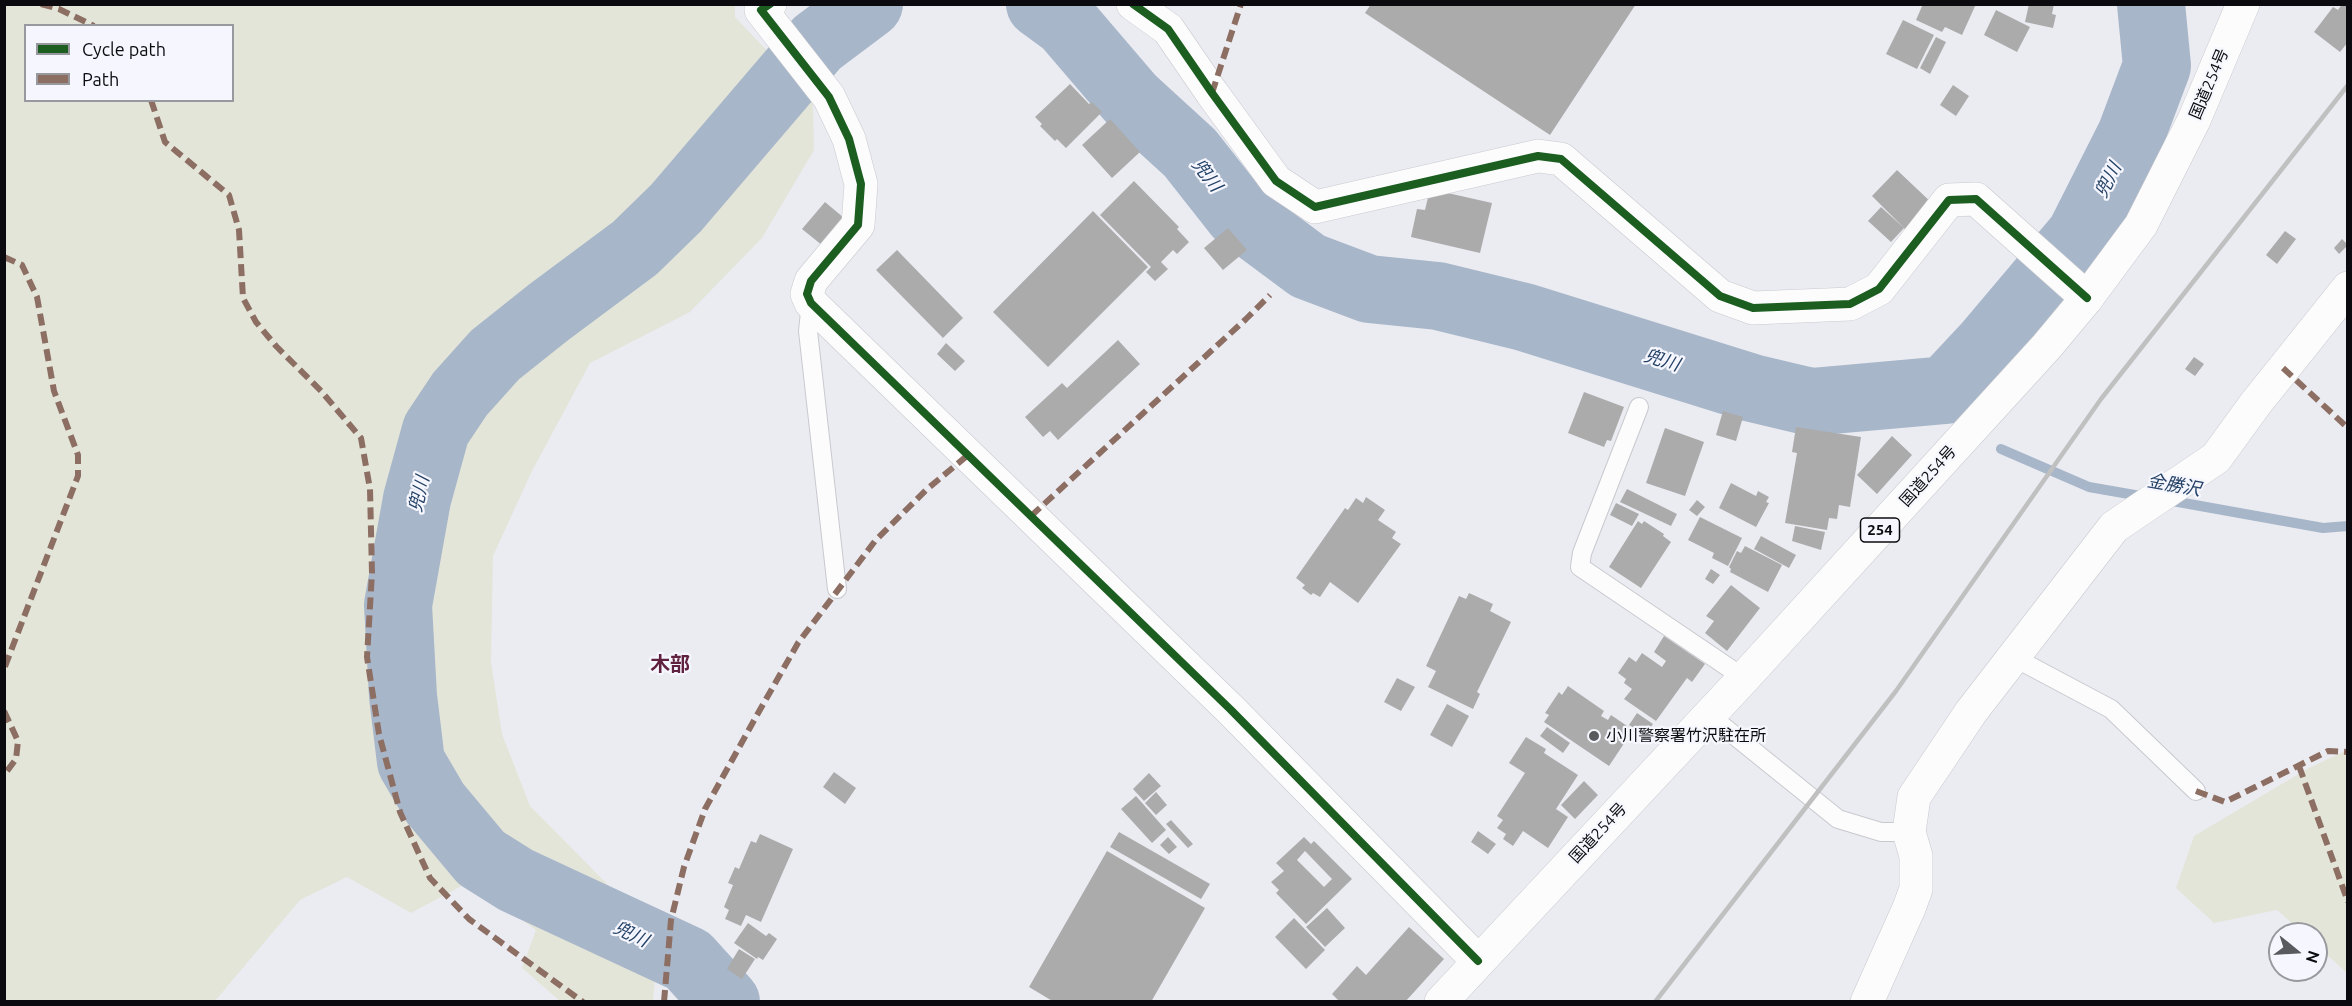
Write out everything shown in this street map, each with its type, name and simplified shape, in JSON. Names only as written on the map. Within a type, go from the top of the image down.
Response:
[{"type":"main road","points":[[1133,4],[1168,29],[1276,182],[1315,207],[1538,156],[1561,159],[1720,296],[1753,308],[1850,304],[1879,290],[1949,200],[1976,199],[2087,298]]},
{"type":"main road","name":"国道254号","points":[[1441,1002],[1744,678],[2048,346],[2087,298],[2141,225],[2194,120],[2243,4]]},
{"type":"main road","points":[[764,6],[829,97],[849,139],[861,184],[858,225],[812,281],[807,294],[811,303],[1232,710],[1478,961]]},
{"type":"main road","points":[[1867,1002],[1910,908],[1916,889],[1916,856],[1909,832],[1914,797],[1971,712],[2114,527],[2216,458],[2256,403],[2348,288]]},
{"type":"lane","points":[[811,303],[808,331],[837,590]]},
{"type":"lane","points":[[1639,407],[1582,553],[1580,567],[1744,678]]},
{"type":"lane","points":[[2015,658],[2111,709],[2196,791]]},
{"type":"lane","points":[[1709,716],[1838,819],[1881,832],[1909,832]]},
{"type":"shaded area","points":[[5,5],[735,5],[735,17],[813,99],[814,150],[762,238],[690,312],[590,363],[531,473],[493,556],[491,662],[502,734],[530,806],[614,891],[659,928],[653,1001],[560,1001],[522,968],[536,930],[469,882],[411,913],[347,877],[300,900],[215,1001],[5,1002]]},
{"type":"shaded area","points":[[2347,750],[2347,973],[2328,956],[2328,922],[2290,922],[2277,910],[2214,923],[2176,888],[2194,836],[2307,769]]},
{"type":"building","points":[[1371,4],[1636,4],[1550,135],[1365,13]]},
{"type":"building","points":[[1923,4],[1976,4],[1962,35],[1945,27],[1942,32],[1916,20]]},
{"type":"building","points":[[2029,4],[2054,4],[2052,14],[2056,15],[2053,28],[2025,22]]},
{"type":"building","points":[[2342,4],[2348,4],[2348,42],[2340,52],[2314,32],[2333,7],[2338,10]]},
{"type":"building","points":[[1996,10],[2030,27],[2017,52],[1984,35]]},
{"type":"building","points":[[1903,20],[1934,35],[1917,69],[1886,54]]},
{"type":"building","points":[[1936,37],[1946,42],[1930,74],[1920,68]]},
{"type":"building","points":[[1070,84],[1089,104],[1092,102],[1102,112],[1066,148],[1040,126],[1042,124],[1035,117]]},
{"type":"building","points":[[1953,85],[1969,96],[1956,116],[1940,105]]},
{"type":"building","points":[[1110,119],[1140,152],[1112,178],[1082,145]]},
{"type":"building","points":[[1897,170],[1934,205],[1908,232],[1872,196]]},
{"type":"building","points":[[1134,181],[1179,227],[1177,229],[1189,242],[1177,254],[1173,250],[1161,262],[1168,269],[1155,281],[1146,272],[1151,267],[1100,215]]},
{"type":"building","points":[[1430,189],[1492,203],[1480,253],[1411,237],[1417,209],[1425,210]]},
{"type":"building","points":[[825,202],[850,223],[828,250],[802,229]]},
{"type":"building","points":[[1881,207],[1904,228],[1891,242],[1868,221]]},
{"type":"building","points":[[1093,211],[1148,267],[1048,367],[993,312]]},
{"type":"building","points":[[1228,228],[1247,250],[1223,270],[1204,248]]},
{"type":"building","points":[[2285,231],[2296,239],[2277,264],[2266,255]]},
{"type":"building","points":[[2342,239],[2348,245],[2339,254],[2334,248]]},
{"type":"building","points":[[897,250],[963,318],[943,338],[876,270]]},
{"type":"building","points":[[1118,340],[1140,364],[1058,440],[1050,431],[1043,437],[1025,417],[1062,383],[1067,388]]},
{"type":"building","points":[[946,343],[965,361],[955,371],[937,354]]},
{"type":"building","points":[[2194,357],[2204,364],[2195,376],[2185,369]]},
{"type":"building","points":[[1584,392],[1624,407],[1611,441],[1607,440],[1604,447],[1568,433]]},
{"type":"building","points":[[1723,411],[1743,417],[1736,441],[1716,435]]},
{"type":"building","points":[[1796,427],[1861,437],[1850,507],[1839,505],[1837,519],[1829,518],[1827,530],[1785,523],[1797,453],[1792,452]]},
{"type":"building","points":[[1665,428],[1704,442],[1685,496],[1646,483]]},
{"type":"building","points":[[1892,436],[1912,455],[1877,494],[1857,475]]},
{"type":"building","points":[[1731,483],[1756,496],[1758,491],[1769,497],[1766,502],[1769,503],[1756,527],[1719,508]]},
{"type":"building","points":[[1627,489],[1677,514],[1671,526],[1620,502]]},
{"type":"building","points":[[1366,497],[1385,510],[1378,520],[1396,532],[1392,538],[1401,544],[1358,603],[1330,582],[1320,597],[1313,593],[1311,595],[1302,588],[1305,585],[1296,578],[1345,508],[1348,510],[1356,498],[1363,503]]},
{"type":"building","points":[[1697,500],[1705,507],[1697,516],[1689,510]]},
{"type":"building","points":[[1616,503],[1639,514],[1632,526],[1610,515]]},
{"type":"building","points":[[1700,517],[1742,538],[1728,566],[1712,558],[1714,553],[1688,540]]},
{"type":"building","points":[[1638,521],[1642,524],[1644,521],[1664,534],[1663,536],[1671,542],[1641,588],[1609,567]]},
{"type":"building","points":[[1795,526],[1825,532],[1821,550],[1792,541]]},
{"type":"building","points":[[1761,536],[1796,555],[1789,568],[1754,549]]},
{"type":"building","points":[[1745,546],[1782,565],[1768,592],[1730,572],[1729,567],[1737,551],[1741,553]]},
{"type":"building","points":[[1711,569],[1720,575],[1713,584],[1705,579]]},
{"type":"building","points":[[1731,585],[1760,608],[1727,651],[1705,633],[1714,621],[1706,616]]},
{"type":"building","points":[[1469,593],[1493,604],[1490,611],[1511,622],[1477,692],[1480,694],[1473,709],[1428,687],[1436,671],[1426,666],[1459,596],[1466,599]]},
{"type":"building","points":[[1664,636],[1705,664],[1692,682],[1687,678],[1656,721],[1624,699],[1632,689],[1624,683],[1626,679],[1618,673],[1629,657],[1636,662],[1642,653],[1662,667],[1666,661],[1654,652]]},
{"type":"building","points":[[1397,678],[1415,687],[1401,711],[1384,702]]},
{"type":"building","points":[[1568,686],[1604,711],[1601,716],[1608,720],[1611,715],[1633,730],[1609,766],[1544,722],[1549,715],[1545,713],[1559,692],[1562,695]]},
{"type":"building","points":[[1447,704],[1469,716],[1452,747],[1430,735]]},
{"type":"building","points":[[1637,713],[1653,724],[1645,735],[1629,725]]},
{"type":"building","points":[[1547,727],[1570,743],[1563,753],[1540,736]]},
{"type":"building","points":[[1526,737],[1546,749],[1544,753],[1578,775],[1556,809],[1568,817],[1548,848],[1523,831],[1513,846],[1503,839],[1506,834],[1497,828],[1503,820],[1497,816],[1525,773],[1509,763]]},
{"type":"building","points":[[834,772],[856,788],[845,804],[823,787]]},
{"type":"building","points":[[1149,773],[1161,786],[1144,801],[1133,789]]},
{"type":"building","points":[[1584,781],[1598,795],[1575,819],[1561,805]]},
{"type":"building","points":[[1156,792],[1167,805],[1156,815],[1145,803]]},
{"type":"building","points":[[1136,796],[1166,830],[1152,843],[1121,809]]},
{"type":"building","points":[[1171,820],[1193,844],[1188,848],[1166,824]]},
{"type":"building","points":[[1478,831],[1496,844],[1488,854],[1471,842]]},
{"type":"building","points":[[1119,832],[1210,884],[1201,899],[1110,847]]},
{"type":"building","points":[[760,834],[793,849],[761,922],[746,915],[741,926],[725,919],[729,910],[724,907],[733,885],[728,883],[735,867],[739,869],[751,841],[756,843]]},
{"type":"building","points":[[1168,837],[1177,847],[1169,854],[1160,845]]},
{"type":"building","points":[[1304,837],[1311,844],[1314,841],[1352,879],[1306,924],[1276,893],[1279,890],[1271,882],[1284,871],[1276,863]],"holes":[[[1305,851],[1332,879],[1324,887],[1297,860]]]},
{"type":"building","points":[[1107,851],[1205,908],[1151,1002],[1054,1002],[1029,987]]},
{"type":"building","points":[[1327,908],[1345,928],[1325,947],[1306,927]]},
{"type":"building","points":[[1294,918],[1325,950],[1306,969],[1275,937]]},
{"type":"building","points":[[748,923],[766,936],[769,933],[777,939],[763,960],[758,957],[757,959],[734,943]]},
{"type":"building","points":[[1409,927],[1444,959],[1405,1002],[1340,1002],[1332,994],[1357,966],[1366,975]]},
{"type":"building","points":[[739,949],[755,959],[742,979],[727,969]]},
{"type":"waterway","name":"兜川","points":[[726,1002],[688,960],[516,880],[481,858],[435,803],[411,762],[403,696],[398,605],[417,499],[436,430],[460,394],[495,355],[635,248],[676,208],[817,43],[869,4]]},
{"type":"waterway","name":"兜川","points":[[1040,4],[1066,23],[1131,99],[1190,153],[1238,214],[1308,266],[1369,289],[1438,296],[1524,317],[1752,388],[1811,402],[1946,390],[1988,345],[2080,236],[2131,135],[2157,66],[2151,4]]},
{"type":"waterway","name":"金勝沢","points":[[1883,396],[1933,418]]},
{"type":"waterway","name":"金勝沢","points":[[2001,449],[2089,487],[2146,497]]},
{"type":"waterway","name":"金勝沢","points":[[2167,500],[2323,528],[2348,526]]},
{"type":"railway","points":[[1655,1002],[1896,691],[2101,399],[2348,85]]},
{"type":"marked path","points":[[41,4],[59,9],[90,24]]},
{"type":"marked path","points":[[1212,93],[1241,4]]},
{"type":"marked path","points":[[152,102],[165,142],[229,195],[239,230],[243,298],[256,322],[276,346],[321,391],[361,438],[370,489],[372,573],[367,657],[379,734],[400,812],[430,878],[469,919],[583,1002]]},
{"type":"marked path","points":[[4,257],[22,265],[37,297],[54,391],[78,455],[78,476],[4,669]]},
{"type":"marked path","points":[[1031,516],[1270,295]]},
{"type":"marked path","points":[[2283,368],[2348,428]]},
{"type":"marked path","points":[[664,1002],[671,920],[684,867],[705,809],[757,715],[798,643],[875,541],[926,490],[968,455]]},
{"type":"marked path","points":[[4,711],[18,741],[16,759],[4,775]]},
{"type":"marked path","points":[[2196,791],[2225,802],[2328,751],[2348,752]]},
{"type":"marked path","points":[[2299,766],[2348,902]]},
{"type":"cycle path","points":[[770,4],[761,10],[829,97],[849,139],[861,184],[858,225],[811,281],[807,294],[811,303],[1231,710],[1478,961]]},
{"type":"cycle path","points":[[1133,4],[1168,29],[1276,181],[1315,207],[1538,156],[1561,159],[1720,296],[1753,308],[1850,304],[1879,289],[1949,200],[1976,199],[2087,298]]},
{"type":"place","name":"小川警察署竹沢駐在所","points":[[1594,736]]},
{"type":"district","name":"木部","points":[[670,664]]}]
